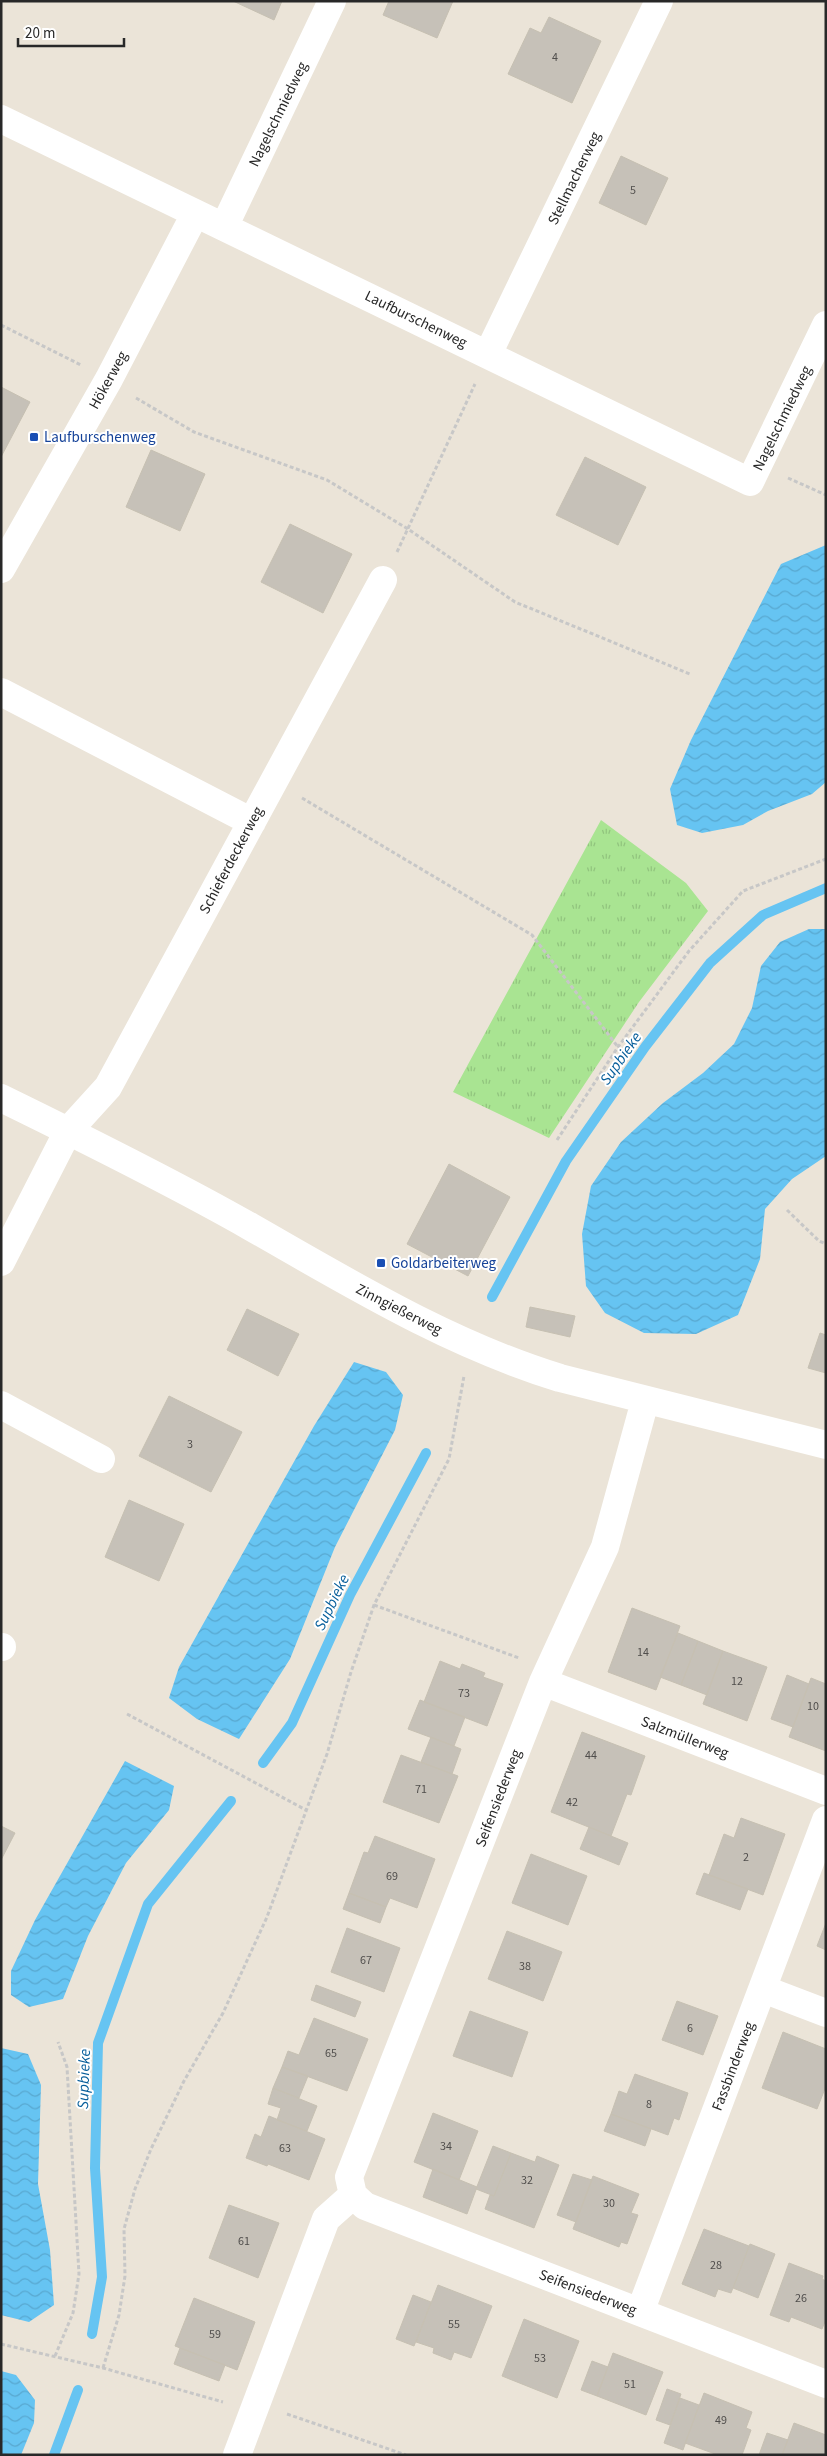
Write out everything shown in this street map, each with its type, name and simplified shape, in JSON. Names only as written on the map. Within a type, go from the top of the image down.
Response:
[{"type":"street","name":"Nagelschmiedweg","points":[[224,227],[332,1]]},
{"type":"street","name":"Stellmacherweg","points":[[488,354],[659,1]]},
{"type":"street","name":"Laufburschenweg","points":[[1,119],[488,354],[755,472]]},
{"type":"street","name":"Hökerweg","points":[[3,560],[109,379],[196,214]]},
{"type":"street","name":"Nagelschmiedweg","points":[[755,472],[826,326]]},
{"type":"street","name":"Schieferdeckerweg","points":[[68,1131],[108,1087],[383,580]]},
{"type":"street","points":[[1,692],[252,822]]},
{"type":"street","name":"Zinngießerweg","points":[[1,1098],[249,1226],[368,1294],[475,1348],[552,1376],[826,1445]]},
{"type":"street","points":[[1,1262],[68,1131]]},
{"type":"street","name":"Seifensiederweg","points":[[646,1401],[605,1547],[543,1682],[349,2177],[353,2195],[364,2206],[826,2384]]},
{"type":"street","points":[[1,1405],[101,1458]]},
{"type":"street","name":"Salzmüllerweg","points":[[543,1682],[826,1791]]},
{"type":"street","name":"Fassbinderweg","points":[[640,2312],[826,1820]]},
{"type":"street","points":[[763,1989],[826,2013]]},
{"type":"street","points":[[237,2455],[326,2219],[353,2195]]},
{"type":"path","points":[[1,325],[109,379],[146,405],[194,432],[327,480],[408,529],[515,602],[690,674]]},
{"type":"path","points":[[383,580],[488,354]]},
{"type":"path","points":[[755,472],[826,496]]},
{"type":"path","points":[[274,781],[532,935],[618,1047]]},
{"type":"path","points":[[557,1140],[618,1047],[688,952],[744,891],[826,859]]},
{"type":"path","points":[[787,1210],[819,1241],[826,1244]]},
{"type":"path","points":[[103,2368],[119,2314],[125,2276],[124,2229],[135,2189],[151,2149],[184,2081],[223,2013],[263,1926],[327,1754],[351,1672],[374,1604],[449,1459],[465,1372],[475,1348]]},
{"type":"path","points":[[374,1604],[520,1659],[543,1682]]},
{"type":"path","points":[[127,1714],[306,1810]]},
{"type":"path","points":[[55,2356],[73,2313],[79,2274],[67,2067],[58,2042]]},
{"type":"path","points":[[1,2344],[103,2368],[235,2405],[256,2405],[406,2455]]},
{"type":"green space","points":[[601,820],[686,883],[708,911],[639,1002],[549,1138],[453,1092]]},
{"type":"water","points":[[826,545],[826,782],[812,794],[768,811],[743,825],[702,833],[677,825],[670,789],[691,740],[781,564]]},
{"type":"water","points":[[809,929],[826,929],[826,1156],[792,1179],[765,1209],[760,1259],[738,1315],[696,1334],[644,1333],[605,1313],[586,1286],[582,1234],[591,1186],[621,1142],[663,1103],[703,1073],[734,1044],[752,1008],[761,966],[780,942]]},
{"type":"water","points":[[354,1362],[386,1372],[403,1395],[395,1430],[335,1547],[290,1659],[239,1739],[197,1719],[169,1698],[179,1667],[314,1426]]},
{"type":"water","points":[[125,1761],[174,1786],[169,1810],[126,1863],[88,1936],[63,1999],[29,2007],[11,1995],[11,1971],[35,1920]]},
{"type":"water","points":[[1,2048],[28,2054],[41,2085],[38,2184],[50,2250],[54,2305],[29,2322],[1,2315]]},
{"type":"water","points":[[1,2371],[16,2375],[35,2400],[34,2423],[21,2455],[1,2455]]},
{"type":"building","points":[[233,1],[282,1],[274,20]]},
{"type":"building","points":[[389,1],[453,1],[437,38],[383,15]]},
{"type":"building","points":[[549,17],[601,41],[572,103],[508,74],[530,28],[541,33]]},
{"type":"building","points":[[621,156],[668,178],[646,225],[599,203]]},
{"type":"building","points":[[1,387],[30,402],[1,457]]},
{"type":"building","points":[[151,450],[205,474],[180,531],[126,507]]},
{"type":"building","points":[[585,457],[646,487],[618,545],[556,515]]},
{"type":"building","points":[[290,524],[352,554],[323,613],[261,582]]},
{"type":"building","points":[[449,1164],[510,1197],[468,1276],[407,1244]]},
{"type":"building","points":[[530,1307],[575,1316],[570,1337],[526,1327]]},
{"type":"building","points":[[247,1309],[299,1334],[278,1376],[227,1350]]},
{"type":"building","points":[[820,1333],[826,1335],[826,1373],[808,1368]]},
{"type":"building","points":[[169,1396],[242,1432],[211,1492],[139,1456]]},
{"type":"building","points":[[129,1500],[184,1524],[159,1581],[105,1557]]},
{"type":"building","points":[[632,1608],[680,1626],[656,1690],[608,1672]]},
{"type":"building","points":[[678,1633],[698,1641],[681,1685],[660,1677]]},
{"type":"building","points":[[698,1641],[723,1651],[707,1695],[681,1685]]},
{"type":"building","points":[[723,1651],[767,1667],[747,1721],[703,1704]]},
{"type":"building","points":[[440,1661],[460,1669],[462,1664],[485,1673],[483,1677],[503,1684],[487,1726],[424,1702]]},
{"type":"building","points":[[787,1675],[809,1684],[793,1727],[771,1719]]},
{"type":"building","points":[[811,1678],[826,1684],[826,1751],[789,1737]]},
{"type":"building","points":[[420,1700],[465,1717],[454,1746],[408,1729]]},
{"type":"building","points":[[582,1732],[645,1756],[631,1795],[627,1794],[611,1836],[551,1812]]},
{"type":"building","points":[[431,1737],[461,1749],[452,1774],[421,1762]]},
{"type":"building","points":[[401,1755],[458,1776],[439,1823],[383,1802]]},
{"type":"building","points":[[741,1818],[785,1834],[763,1895],[709,1875],[724,1834],[734,1838]]},
{"type":"building","points":[[1,1826],[15,1833],[1,1860]]},
{"type":"building","points":[[589,1827],[628,1843],[619,1865],[580,1849]]},
{"type":"building","points":[[375,1836],[435,1859],[417,1908],[390,1898],[386,1907],[349,1893],[364,1852],[368,1853]]},
{"type":"building","points":[[531,1854],[587,1876],[568,1925],[512,1903]]},
{"type":"building","points":[[704,1873],[748,1889],[740,1910],[696,1894]]},
{"type":"building","points":[[349,1893],[386,1907],[380,1923],[343,1909]]},
{"type":"building","points":[[826,1923],[826,1950],[817,1946]]},
{"type":"building","points":[[347,1928],[400,1948],[384,1992],[331,1972]]},
{"type":"building","points":[[507,1931],[562,1952],[543,2001],[488,1979]]},
{"type":"building","points":[[316,1985],[361,2002],[355,2017],[311,2000]]},
{"type":"building","points":[[677,2001],[718,2016],[703,2055],[662,2040]]},
{"type":"building","points":[[470,2011],[528,2032],[512,2077],[453,2056]]},
{"type":"building","points":[[314,2018],[368,2039],[347,2091],[282,2067],[288,2051],[299,2055]]},
{"type":"building","points":[[783,2032],[826,2049],[826,2086],[817,2109],[762,2088]]},
{"type":"building","points":[[282,2067],[308,2076],[299,2098],[273,2088]]},
{"type":"building","points":[[635,2074],[688,2093],[679,2120],[674,2118],[668,2135],[611,2114],[619,2091],[627,2094]]},
{"type":"building","points":[[273,2088],[317,2106],[307,2131],[277,2120],[281,2108],[268,2104]]},
{"type":"building","points":[[433,2113],[478,2131],[459,2180],[414,2162]]},
{"type":"building","points":[[611,2114],[651,2129],[645,2146],[604,2131]]},
{"type":"building","points":[[269,2116],[325,2139],[309,2180],[268,2164],[267,2166],[246,2158],[255,2134],[261,2137]]},
{"type":"building","points":[[493,2146],[511,2153],[494,2196],[476,2189]]},
{"type":"building","points":[[511,2153],[535,2162],[537,2156],[559,2165],[534,2228],[485,2209],[490,2195],[494,2196]]},
{"type":"building","points":[[433,2169],[477,2187],[467,2214],[423,2197]]},
{"type":"building","points":[[573,2174],[592,2180],[576,2222],[557,2215]]},
{"type":"building","points":[[593,2176],[639,2194],[631,2213],[638,2215],[627,2244],[621,2242],[619,2247],[573,2229]]},
{"type":"building","points":[[229,2205],[279,2223],[258,2278],[209,2258]]},
{"type":"building","points":[[704,2229],[749,2246],[731,2293],[718,2289],[715,2297],[682,2284]]},
{"type":"building","points":[[750,2244],[775,2254],[758,2298],[733,2288]]},
{"type":"building","points":[[789,2263],[823,2276],[822,2279],[826,2281],[826,2319],[822,2329],[791,2317],[789,2322],[770,2315]]},
{"type":"building","points":[[438,2285],[492,2306],[471,2358],[454,2352],[451,2360],[433,2353],[434,2348],[416,2342]]},
{"type":"building","points":[[413,2295],[431,2302],[414,2346],[396,2339]]},
{"type":"building","points":[[194,2298],[255,2322],[237,2370],[175,2346]]},
{"type":"building","points":[[524,2319],[579,2341],[557,2398],[502,2376]]},
{"type":"building","points":[[180,2348],[225,2365],[219,2381],[174,2364]]},
{"type":"building","points":[[613,2353],[663,2372],[646,2415],[597,2396]]},
{"type":"building","points":[[592,2361],[608,2367],[597,2396],[581,2390]]},
{"type":"building","points":[[667,2389],[681,2394],[670,2425],[656,2420]]},
{"type":"building","points":[[704,2393],[752,2412],[746,2428],[751,2430],[742,2455],[718,2455],[685,2443]]},
{"type":"building","points":[[680,2398],[699,2405],[683,2450],[664,2443]]},
{"type":"building","points":[[794,2423],[826,2435],[826,2455],[782,2455]]},
{"type":"building","points":[[767,2433],[788,2440],[782,2455],[759,2455]]},
{"type":"waterway","name":"Supbieke","points":[[492,1297],[566,1161],[645,1047],[710,963],[763,915],[826,888]]},
{"type":"waterway","name":"Supbieke","points":[[263,1763],[292,1723],[350,1595],[426,1453]]},
{"type":"waterway","name":"Supbieke","points":[[92,2334],[102,2277],[95,2168],[98,2043],[148,1904],[231,1801]]},
{"type":"waterway","name":"Supbieke","points":[[54,2455],[78,2390]]},
{"type":"place","name":"Laufburschenweg","points":[[34,437]]},
{"type":"place","name":"Goldarbeiterweg","points":[[381,1263]]}]
